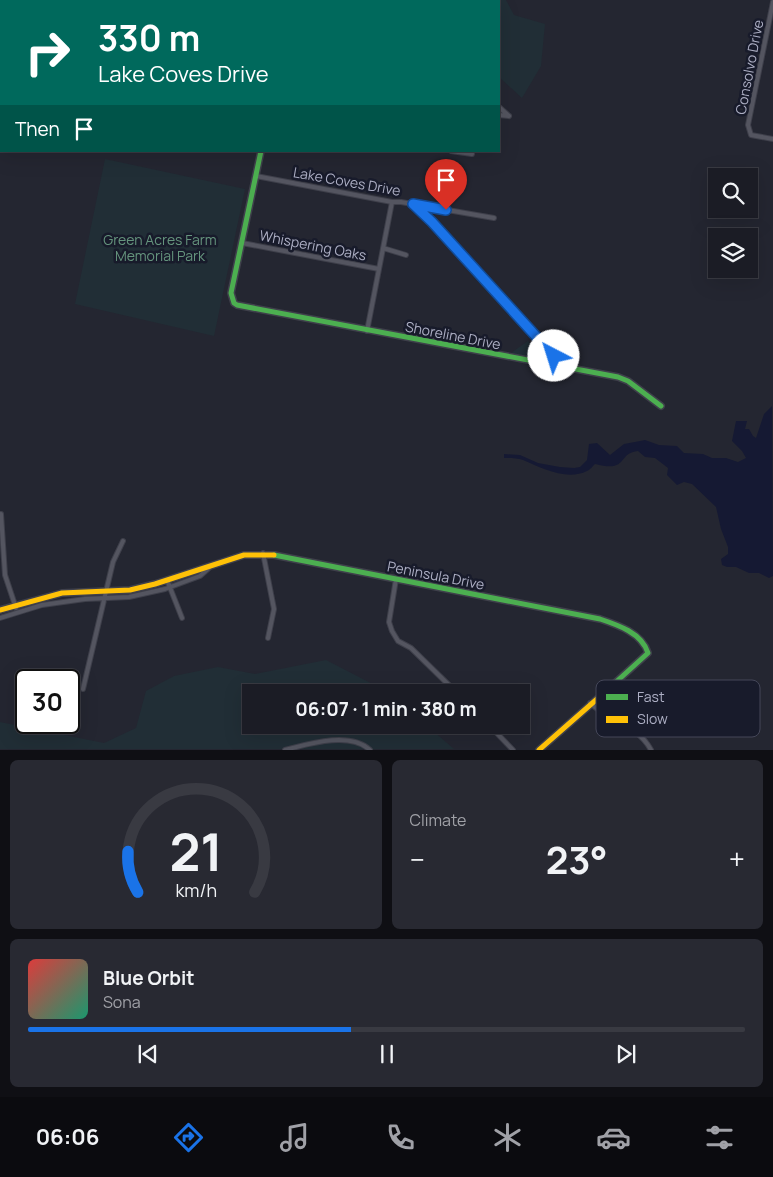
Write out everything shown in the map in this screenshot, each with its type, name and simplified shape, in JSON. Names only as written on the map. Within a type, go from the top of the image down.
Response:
[{"type":"street","name":"Consolvo Drive","points":[[773,2],[748,125],[751,135],[773,139]]},
{"type":"street","points":[[500,108],[509,116],[500,115]]},
{"type":"street","points":[[242,242],[261,152]]},
{"type":"street","points":[[459,152],[472,154]]},
{"type":"street","name":"Lake Coves Drive","points":[[256,176],[392,202],[494,218]]},
{"type":"street","points":[[367,330],[392,202]]},
{"type":"street","points":[[413,204],[536,334],[564,367]]},
{"type":"street","name":"Whispering Oaks","points":[[242,242],[379,269]]},
{"type":"street","name":"Shoreline Drive","points":[[242,242],[231,293],[234,303],[237,305],[623,378],[661,406]]},
{"type":"street","points":[[383,248],[406,254]]},
{"type":"street","points":[[0,514],[5,575],[17,612]]},
{"type":"street","points":[[83,689],[115,555],[123,541]]},
{"type":"street","points":[[263,553],[272,589],[274,609],[268,638]]},
{"type":"street","name":"Peninsula Drive","points":[[0,610],[62,593],[130,590],[202,568],[208,568],[236,557],[263,553],[396,578],[616,624],[645,645],[648,653],[617,680]]},
{"type":"street","name":"Peninsula Drive","points":[[0,618],[58,602],[129,597],[200,576],[208,568]]},
{"type":"street","points":[[396,578],[389,622],[392,631],[398,641],[411,648],[448,684]]},
{"type":"street","points":[[167,580],[171,586],[182,618]]},
{"type":"street","name":"Peninsula Drive","points":[[590,703],[596,698]]},
{"type":"street","points":[[539,750],[590,703],[596,708]]},
{"type":"street","points":[[498,734],[513,750]]},
{"type":"street","points":[[641,737],[651,750]]},
{"type":"street","points":[[285,750],[322,741],[355,742],[366,746],[370,750]]},
{"type":"green space","points":[[500,0],[506,0],[514,15],[545,24],[541,66],[522,98],[500,78]]},
{"type":"green space","name":"Green Acres Farm Memorial Park","points":[[105,159],[245,189],[214,336],[75,304]]},
{"type":"green space","points":[[528,341],[545,360],[511,353]]},
{"type":"green space","points":[[326,660],[372,684],[242,684],[242,734],[436,734],[454,749],[0,749],[0,722],[15,725],[15,734],[59,734],[104,743],[136,728],[146,691],[174,676],[218,667],[255,674]]},
{"type":"water","points":[[772,406],[773,576],[769,578],[759,573],[749,573],[736,567],[722,565],[721,559],[728,554],[728,547],[721,529],[716,507],[692,484],[684,482],[677,485],[667,475],[668,468],[655,458],[645,457],[638,451],[627,455],[621,462],[613,466],[595,464],[587,471],[571,475],[546,470],[521,459],[504,458],[504,454],[520,455],[538,463],[574,468],[580,467],[587,460],[589,444],[597,443],[610,455],[624,444],[645,440],[659,445],[677,446],[684,453],[703,454],[712,458],[726,458],[738,462],[746,458],[732,441],[736,421],[747,421],[745,429],[749,429],[756,438],[764,414]]},
{"type":"traffic: fast","points":[[261,152],[231,293],[234,303],[237,305],[618,377],[628,381],[661,406]]},
{"type":"traffic: fast","points":[[274,555],[600,619],[614,624],[635,635],[645,646],[648,653],[618,680]]},
{"type":"traffic: slow","points":[[0,610],[62,593],[130,590],[155,584],[244,555],[274,555]]},
{"type":"traffic: slow","points":[[539,750],[596,700]]},
{"type":"route","points":[[446,210],[413,204],[447,238],[554,356]]}]
